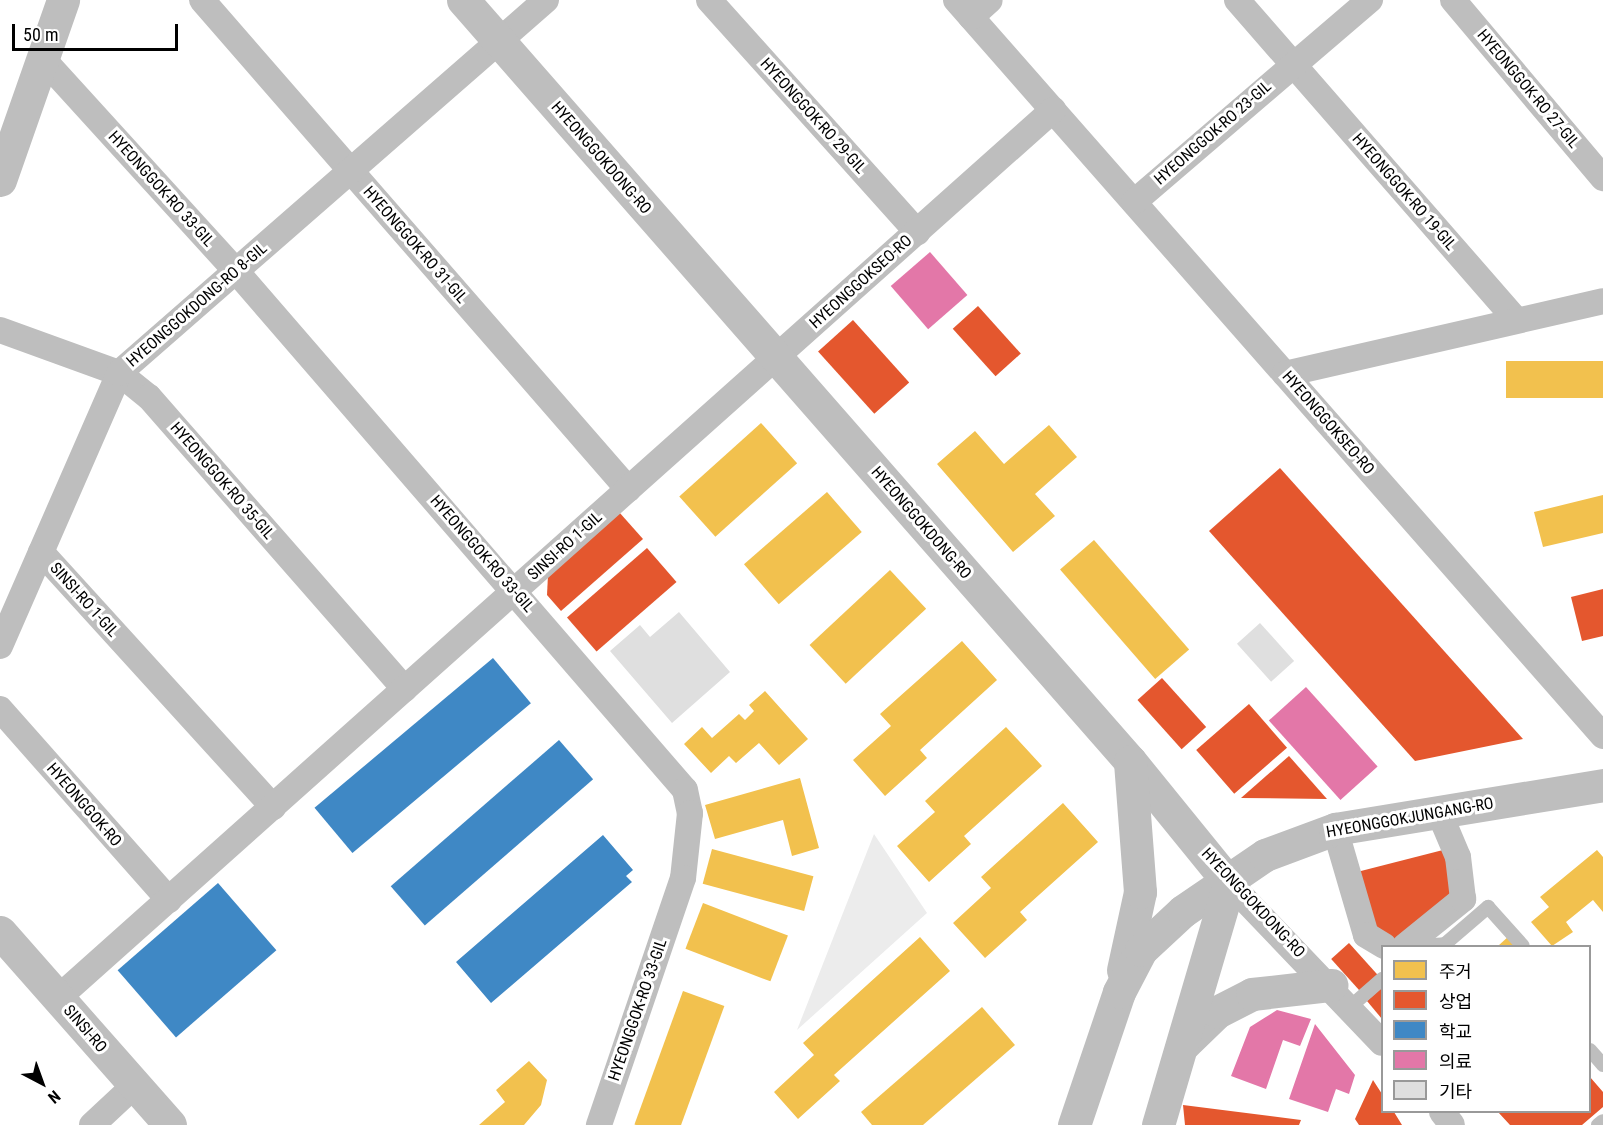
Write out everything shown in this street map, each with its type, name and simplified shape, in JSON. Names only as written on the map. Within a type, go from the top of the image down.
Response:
[{"type":"street","points":[[0,180],[63,0]]},
{"type":"street","name":"HYEONGGOK-RO 31-GIL","points":[[202,0],[628,489]]},
{"type":"street","name":"HYEONGGOKDONG-RO","points":[[463,0],[1130,761],[1229,883],[1341,996],[1381,1041]]},
{"type":"street","points":[[499,41],[546,0]]},
{"type":"street","name":"HYEONGGOK-RO 29-GIL","points":[[709,0],[917,232]]},
{"type":"street","name":"HYEONGGOKSEO-RO","points":[[990,0],[964,9],[1603,736]]},
{"type":"street","points":[[1237,0],[1293,64]]},
{"type":"street","name":"HYEONGGOK-RO 23-GIL","points":[[1134,202],[1370,0]]},
{"type":"street","name":"HYEONGGOK-RO 27-GIL","points":[[1453,0],[1600,169]]},
{"type":"street","name":"HYEONGGOKDONG-RO 8-GIL","points":[[0,646],[119,374],[499,41]]},
{"type":"street","name":"HYEONGGOK-RO 33-GIL","points":[[43,59],[236,271],[685,790],[690,813],[683,878],[599,1125]]},
{"type":"street","name":"HYEONGGOK-RO 19-GIL","points":[[1293,64],[1516,320]]},
{"type":"street","name":"HYEONGGOKSEO-RO","points":[[776,357],[1053,110]]},
{"type":"street","points":[[1285,374],[1603,301]]},
{"type":"street","name":"HYEONGGOK-RO 35-GIL","points":[[0,330],[119,374],[149,397],[405,689]]},
{"type":"street","name":"SINSI-RO 1-GIL","points":[[58,998],[776,357]]},
{"type":"street","name":"SINSI-RO 1-GIL","points":[[41,552],[273,807]]},
{"type":"street","name":"HYEONGGOK-RO","points":[[0,709],[169,900]]},
{"type":"street","points":[[1119,992],[1140,891],[1130,761]]},
{"type":"street","name":"HYEONGGOKJUNGANG-RO","points":[[1074,1125],[1119,992],[1155,935],[1265,855],[1335,829],[1603,784]]},
{"type":"street","points":[[1406,945],[1463,899],[1458,857],[1439,812]]},
{"type":"street","points":[[1335,829],[1366,935],[1382,945]]},
{"type":"street","points":[[1158,1125],[1229,883]]},
{"type":"street","name":"SINSI-RO","points":[[0,932],[170,1125]]},
{"type":"street","points":[[1181,1047],[1217,1012],[1252,994],[1341,996]]},
{"type":"street","points":[[92,1125],[135,1085]]},
{"type":"street","points":[[1443,1113],[1452,1125]]},
{"type":"lane","points":[[1432,945],[1445,944],[1488,907],[1522,945]]},
{"type":"lane","points":[[1341,996],[1381,979]]},
{"type":"lane","points":[[1591,1051],[1603,1065]]},
{"type":"lane","points":[[1598,1125],[1603,1121]]},
{"type":"shaded area","points":[[874,834],[927,913],[797,1030]]},
{"type":"building: 주거","points":[[1506,361],[1603,361],[1603,398],[1506,398]]},
{"type":"building: 주거","points":[[761,423],[797,463],[715,537],[679,497]]},
{"type":"building: 주거","points":[[1049,425],[1077,457],[1035,494],[1055,516],[1013,552],[937,464],[975,431],[1004,464]]},
{"type":"building: 주거","points":[[827,492],[862,532],[779,604],[744,564]]},
{"type":"building: 주거","points":[[1603,495],[1603,533],[1543,547],[1534,512]]},
{"type":"building: 주거","points":[[1094,540],[1189,649],[1155,679],[1060,570]]},
{"type":"building: 주거","points":[[890,570],[926,609],[846,684],[810,645]]},
{"type":"building: 주거","points":[[962,641],[997,680],[920,750],[927,758],[885,796],[853,760],[891,726],[880,714]]},
{"type":"building: 주거","points":[[765,691],[808,739],[779,765],[759,743],[736,763],[729,756],[711,773],[684,744],[702,727],[712,738],[739,714],[745,720],[754,711],[749,705]]},
{"type":"building: 주거","points":[[1006,727],[1042,766],[964,836],[971,844],[929,882],[897,846],[935,812],[925,801]]},
{"type":"building: 주거","points":[[800,778],[819,848],[792,856],[783,820],[715,839],[705,805]]},
{"type":"building: 주거","points":[[1063,803],[1098,842],[1020,912],[1027,920],[985,958],[953,923],[991,888],[981,877]]},
{"type":"building: 주거","points":[[712,849],[813,876],[804,911],[703,884]]},
{"type":"building: 주거","points":[[1597,850],[1603,857],[1603,912],[1593,900],[1566,922],[1573,932],[1554,945],[1531,922],[1549,907],[1540,897]]},
{"type":"building: 주거","points":[[703,903],[788,936],[770,981],[685,949]]},
{"type":"building: 주거","points":[[1510,935],[1519,945],[1499,945]]},
{"type":"building: 주거","points":[[920,937],[950,971],[834,1075],[840,1081],[798,1119],[774,1092],[814,1055],[803,1043]]},
{"type":"building: 주거","points":[[683,991],[724,1006],[681,1125],[634,1124]]},
{"type":"building: 주거","points":[[982,1007],[1015,1045],[923,1125],[872,1125],[861,1112]]},
{"type":"building: 주거","points":[[529,1061],[547,1080],[541,1105],[524,1125],[479,1125],[505,1102],[496,1090]]},
{"type":"building: 상업","points":[[978,306],[1021,354],[996,376],[953,329]]},
{"type":"building: 상업","points":[[853,320],[909,382],[874,414],[818,351]]},
{"type":"building: 상업","points":[[1280,468],[1523,739],[1415,761],[1209,531]]},
{"type":"building: 상업","points":[[619,512],[643,539],[561,611],[547,595],[548,575]]},
{"type":"building: 상업","points":[[647,548],[677,582],[597,652],[567,618]]},
{"type":"building: 상업","points":[[1603,589],[1603,636],[1582,641],[1571,597]]},
{"type":"building: 상업","points":[[1162,678],[1206,727],[1182,749],[1137,700]]},
{"type":"building: 상업","points":[[1249,704],[1287,748],[1234,794],[1196,750]]},
{"type":"building: 상업","points":[[1289,756],[1327,799],[1241,798]]},
{"type":"building: 상업","points":[[1443,850],[1459,900],[1395,945],[1392,945],[1373,935],[1357,872]]},
{"type":"building: 상업","points":[[1349,943],[1378,975],[1360,991],[1331,959]]},
{"type":"building: 상업","points":[[1381,988],[1381,1018],[1367,1001]]},
{"type":"building: 상업","points":[[1591,1078],[1603,1092],[1603,1107],[1582,1125],[1510,1125],[1499,1113],[1591,1113]]},
{"type":"building: 상업","points":[[1373,1080],[1381,1092],[1381,1113],[1395,1113],[1402,1125],[1359,1125],[1355,1119]]},
{"type":"building: 상업","points":[[1183,1105],[1301,1120],[1299,1125],[1185,1125]]},
{"type":"building: 학교","points":[[493,658],[531,703],[352,853],[315,808]]},
{"type":"building: 학교","points":[[559,740],[593,779],[425,926],[391,886]]},
{"type":"building: 학교","points":[[603,835],[633,870],[626,876],[632,882],[491,1003],[456,962]]},
{"type":"building: 학교","points":[[218,883],[276,950],[176,1037],[118,970]]},
{"type":"building: 의료","points":[[930,252],[967,295],[928,329],[891,286]]},
{"type":"building: 의료","points":[[1306,687],[1378,767],[1340,800],[1269,720]]},
{"type":"building: 의료","points":[[1277,1010],[1311,1019],[1300,1046],[1283,1040],[1266,1089],[1231,1076],[1250,1027]]},
{"type":"building: 의료","points":[[1315,1024],[1355,1075],[1349,1094],[1336,1089],[1328,1112],[1289,1099]]},
{"type":"building: 기타","points":[[679,612],[730,672],[672,723],[610,651],[640,625],[650,637]]},
{"type":"building: 기타","points":[[1260,623],[1294,661],[1271,682],[1237,644]]}]
